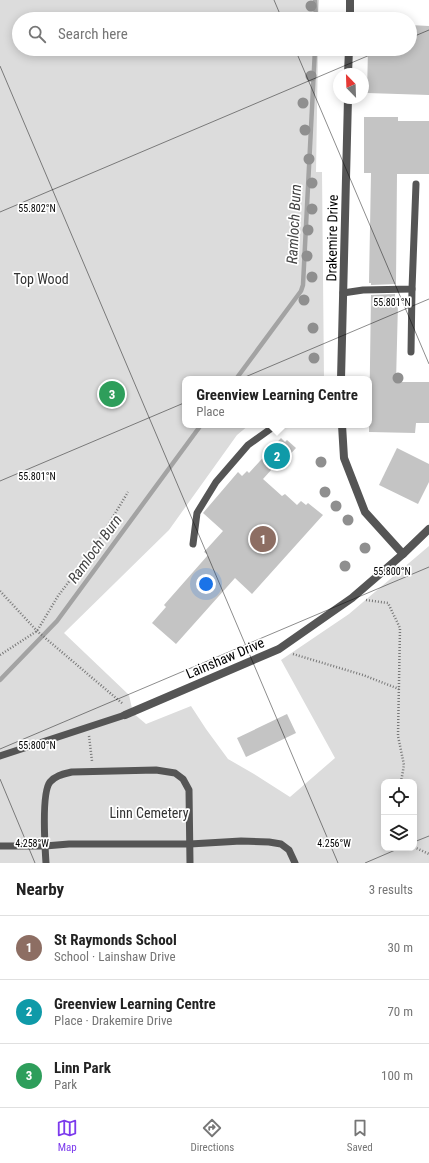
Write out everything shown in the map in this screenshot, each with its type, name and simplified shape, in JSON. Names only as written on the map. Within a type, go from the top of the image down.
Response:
[{"type":"street","points":[[350,0],[350,12]]},
{"type":"street","points":[[348,68],[349,56]]},
{"type":"street","name":"Drakemire Drive","points":[[341,376],[348,104]]},
{"type":"street","points":[[342,428],[344,458],[365,512],[403,554]]},
{"type":"street","name":"Lainshaw Drive","points":[[128,713],[279,649],[352,598],[403,554],[429,529]]},
{"type":"lane","points":[[411,352],[416,184]]},
{"type":"lane","points":[[344,293],[363,290],[412,289]]},
{"type":"lane","points":[[193,544],[197,512],[216,482],[248,445],[272,428]]},
{"type":"lane","name":"Lainshaw Drive","points":[[0,756],[128,713]]},
{"type":"lane","points":[[46,863],[45,795],[49,783],[59,775],[72,772],[156,770],[175,773],[183,779],[189,790],[190,863]]},
{"type":"lane","points":[[0,846],[45,846],[69,844],[190,844],[241,841],[269,842],[282,844],[289,850],[295,863]]},
{"type":"path","points":[[0,655],[37,631],[58,596],[93,550],[128,492]]},
{"type":"path","points":[[0,591],[37,631],[128,713]]},
{"type":"path","points":[[352,598],[388,603],[400,628],[398,736],[404,765],[402,779]]},
{"type":"path","points":[[279,649],[363,675],[399,689]]},
{"type":"path","points":[[88,727],[94,772]]},
{"type":"path","points":[[417,848],[429,854]]},
{"type":"green space","points":[[0,0],[319,0],[318,12],[12,12],[12,56],[318,56],[316,172],[322,172],[324,376],[182,376],[182,428],[245,428],[237,435],[169,530],[64,633],[129,695],[133,713],[146,724],[191,706],[228,759],[290,797],[335,758],[281,660],[349,614],[429,546],[429,863],[0,863]]},
{"type":"building","points":[[417,25],[429,26],[429,95],[369,93],[368,56],[417,56]]},
{"type":"building","points":[[364,117],[398,117],[398,121],[429,121],[429,174],[397,174],[396,284],[371,285],[371,283],[369,283],[371,173],[364,173]]},
{"type":"building","points":[[395,294],[395,303],[398,303],[396,382],[429,382],[429,423],[416,423],[415,433],[369,432],[369,428],[372,428],[372,376],[370,376],[371,295]]},
{"type":"building","points":[[281,438],[285,442],[287,440],[296,448],[284,461],[281,459],[263,479],[282,496],[285,494],[297,505],[301,501],[306,505],[308,503],[323,515],[252,594],[235,578],[176,644],[152,623],[166,607],[164,605],[208,555],[204,552],[223,531],[203,513],[238,472],[242,476],[247,471],[249,473]]},
{"type":"building","points":[[397,448],[429,464],[429,482],[418,504],[379,485]]},
{"type":"building","points":[[287,714],[296,733],[246,757],[237,738]]},
{"type":"waterway","name":"Ramloch Burn","points":[[315,0],[316,12]]},
{"type":"waterway","name":"Ramloch Burn","points":[[238,376],[301,291],[303,285],[315,56]]},
{"type":"waterway","name":"Ramloch Burn","points":[[0,680],[57,621],[199,428]]},
{"type":"place","name":"Linn Park","points":[[112,394]]},
{"type":"place","name":"Greenview Learning Centre","points":[[277,456]]},
{"type":"place","name":"St Raymonds School","points":[[263,539]]},
{"type":"park label","name":"Top Wood","points":[[41,279]]},
{"type":"park label","name":"Linn Cemetery","points":[[149,813]]}]
